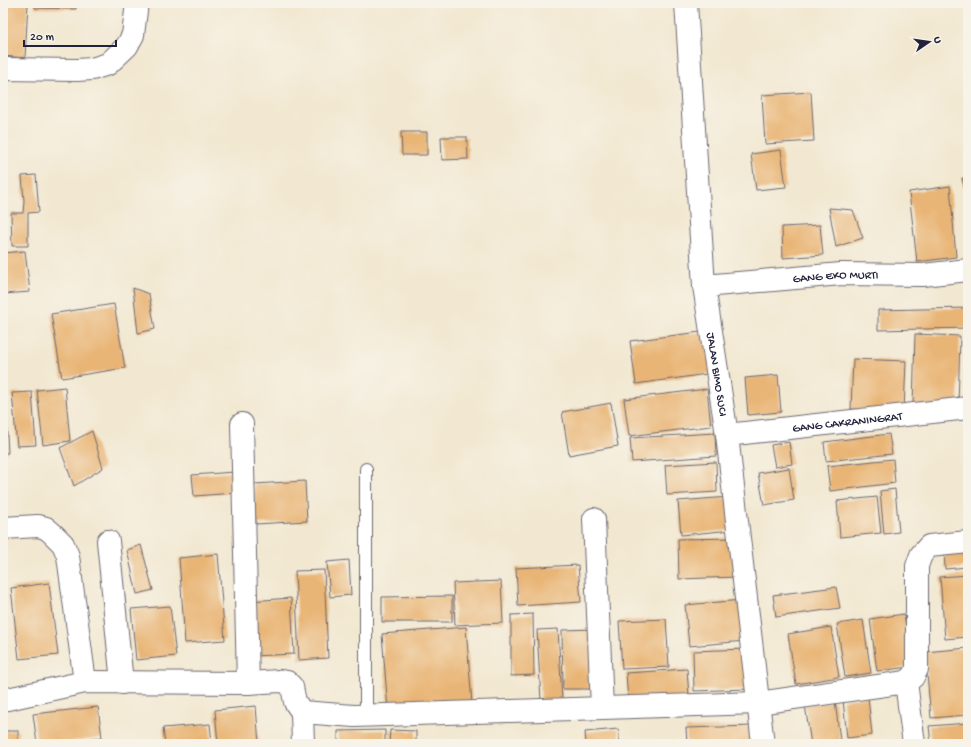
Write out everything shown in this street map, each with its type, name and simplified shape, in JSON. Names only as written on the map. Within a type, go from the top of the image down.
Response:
[{"type":"street","points":[[3,69],[77,70],[92,69],[108,64],[127,46],[133,35],[137,3]]},
{"type":"street","name":"JALAN BIMO SUCI","points":[[686,3],[704,286],[727,435],[763,744]]},
{"type":"street","name":"GANG EKO MURTI","points":[[704,286],[841,274],[923,275],[968,270]]},
{"type":"street","name":"GANG CAKRANINGRAT","points":[[727,435],[968,408]]},
{"type":"street","points":[[242,424],[248,683]]},
{"type":"street","points":[[594,519],[602,708]]},
{"type":"street","points":[[3,528],[38,526],[46,528],[63,544],[68,556],[85,682]]},
{"type":"street","points":[[108,541],[122,683]]},
{"type":"street","points":[[302,712],[366,716],[758,703],[906,682],[914,677],[917,669],[917,566],[921,555],[929,546],[968,542]]},
{"type":"street","points":[[3,700],[85,682],[287,682],[292,687],[295,702],[302,712],[303,744]]},
{"type":"street","points":[[906,682],[914,744]]},
{"type":"lane","points":[[366,469],[366,716]]},
{"type":"building","points":[[3,3],[28,3],[25,58],[3,56]]},
{"type":"building","points":[[35,3],[76,3],[76,9],[35,8]]},
{"type":"building","points":[[811,92],[814,141],[765,144],[762,95]]},
{"type":"building","points":[[401,132],[427,132],[427,155],[402,155]]},
{"type":"building","points":[[441,137],[467,137],[468,159],[442,160]]},
{"type":"building","points":[[781,150],[786,187],[756,190],[751,154]]},
{"type":"building","points":[[36,175],[39,212],[28,213],[28,246],[12,246],[11,213],[23,213],[24,201],[22,176]]},
{"type":"building","points":[[968,177],[968,201],[967,201],[962,178]]},
{"type":"building","points":[[950,186],[956,257],[917,262],[909,192]]},
{"type":"building","points":[[829,208],[853,210],[863,238],[836,247]]},
{"type":"building","points":[[820,225],[823,255],[783,258],[782,227]]},
{"type":"building","points":[[25,251],[30,292],[3,294],[3,253]]},
{"type":"building","points":[[133,288],[149,294],[155,329],[138,333]]},
{"type":"building","points":[[114,304],[125,368],[62,378],[51,314]]},
{"type":"building","points":[[967,308],[968,328],[878,330],[878,310]]},
{"type":"building","points":[[708,331],[714,373],[636,384],[630,341]]},
{"type":"building","points":[[915,334],[960,336],[958,407],[913,406]]},
{"type":"building","points":[[853,359],[906,361],[904,411],[851,409]]},
{"type":"building","points":[[778,375],[781,412],[748,415],[745,378]]},
{"type":"building","points":[[65,387],[70,441],[43,445],[37,390]]},
{"type":"building","points":[[707,389],[711,426],[629,436],[624,399]]},
{"type":"building","points":[[32,392],[36,445],[17,446],[12,393]]},
{"type":"building","points":[[3,397],[5,397],[8,453],[3,453]]},
{"type":"building","points":[[611,403],[618,446],[569,455],[562,412]]},
{"type":"building","points":[[92,431],[103,468],[74,486],[60,448]]},
{"type":"building","points":[[715,433],[716,456],[632,462],[630,438]]},
{"type":"building","points":[[889,434],[892,454],[826,461],[824,442]]},
{"type":"building","points":[[789,442],[792,464],[775,467],[771,445]]},
{"type":"building","points":[[893,459],[895,483],[830,491],[827,466]]},
{"type":"building","points":[[716,462],[717,492],[667,495],[665,465]]},
{"type":"building","points":[[789,468],[794,500],[764,505],[758,473]]},
{"type":"building","points":[[235,472],[236,493],[194,496],[192,475]]},
{"type":"building","points":[[305,481],[307,521],[256,524],[254,484]]},
{"type":"building","points":[[895,489],[899,532],[884,534],[880,491]]},
{"type":"building","points":[[729,497],[732,530],[681,535],[678,501]]},
{"type":"building","points":[[877,497],[881,533],[840,537],[837,501]]},
{"type":"building","points":[[735,538],[736,577],[679,579],[678,539]]},
{"type":"building","points":[[141,545],[153,590],[137,594],[127,550]]},
{"type":"building","points":[[968,546],[968,567],[945,569],[944,548]]},
{"type":"building","points":[[218,554],[225,640],[185,643],[179,558]]},
{"type":"building","points":[[349,560],[351,595],[330,597],[327,562]]},
{"type":"building","points":[[578,565],[581,602],[518,606],[516,568]]},
{"type":"building","points":[[324,570],[328,658],[299,660],[295,571]]},
{"type":"building","points":[[968,575],[968,637],[945,639],[940,577]]},
{"type":"building","points":[[501,581],[503,623],[455,625],[453,583]]},
{"type":"building","points":[[49,583],[58,655],[19,659],[11,588]]},
{"type":"building","points":[[836,587],[840,608],[776,617],[773,595]]},
{"type":"building","points":[[452,596],[452,622],[382,622],[382,597]]},
{"type":"building","points":[[291,598],[294,654],[253,656],[249,601]]},
{"type":"building","points":[[742,600],[745,641],[689,646],[685,605]]},
{"type":"building","points":[[170,606],[176,656],[136,660],[131,609]]},
{"type":"building","points":[[533,614],[534,675],[511,676],[511,615]]},
{"type":"building","points":[[904,614],[911,667],[877,671],[870,619]]},
{"type":"building","points":[[666,619],[669,667],[622,669],[619,621]]},
{"type":"building","points":[[863,620],[871,673],[845,677],[837,624]]},
{"type":"building","points":[[466,627],[472,704],[388,710],[382,634]]},
{"type":"building","points":[[831,627],[839,677],[796,684],[788,634]]},
{"type":"building","points":[[558,629],[562,700],[541,701],[537,630]]},
{"type":"building","points":[[595,629],[596,689],[563,689],[562,630]]},
{"type":"building","points":[[968,648],[968,715],[931,718],[925,652]]},
{"type":"building","points":[[746,649],[748,689],[694,691],[693,651]]},
{"type":"building","points":[[687,669],[689,697],[628,701],[626,673]]},
{"type":"building","points":[[868,697],[872,735],[847,738],[843,700]]},
{"type":"building","points":[[835,701],[840,740],[811,744],[805,705]]},
{"type":"building","points":[[256,706],[259,744],[218,744],[215,710]]},
{"type":"building","points":[[98,707],[102,738],[52,744],[37,744],[33,714]]},
{"type":"building","points":[[968,723],[968,744],[931,744],[929,726]]},
{"type":"building","points":[[210,724],[212,744],[165,744],[163,728]]},
{"type":"building","points":[[754,726],[754,744],[687,744],[686,728]]},
{"type":"building","points":[[618,729],[620,744],[586,744],[585,732]]},
{"type":"building","points":[[385,730],[385,744],[338,744],[338,731]]},
{"type":"building","points":[[390,730],[416,731],[416,744],[389,744]]},
{"type":"building","points":[[3,731],[18,731],[18,744],[3,744]]}]
